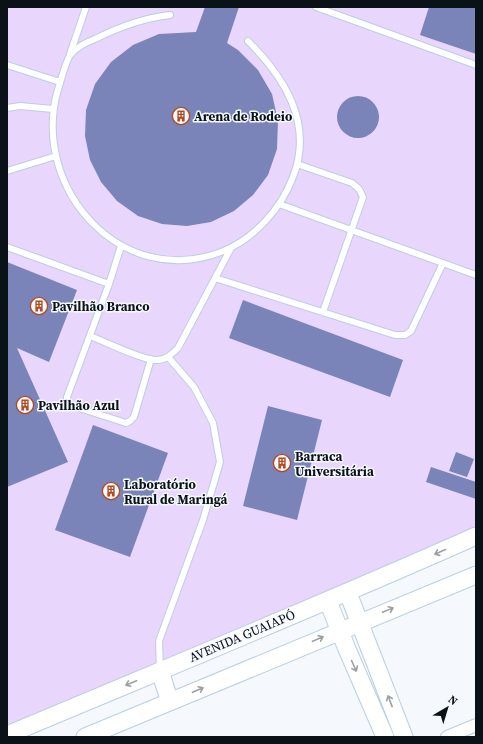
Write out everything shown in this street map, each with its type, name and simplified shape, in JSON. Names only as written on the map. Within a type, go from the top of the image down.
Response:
[{"type":"main road","name":"AVENIDA GUAIAPÓ","points":[[7,735],[328,601],[476,536]]},
{"type":"main road","points":[[85,737],[339,630],[476,575]]},
{"type":"main road","points":[[348,592],[404,737]]},
{"type":"main road","points":[[328,601],[385,737]]},
{"type":"main road","points":[[160,671],[170,702]]},
{"type":"street","points":[[447,737],[476,725]]},
{"type":"lane","points":[[86,7],[60,82],[53,109],[56,156],[61,175],[81,210],[105,235],[121,246],[157,258],[197,260],[231,248],[244,240],[257,229],[279,204],[288,190],[297,164],[301,138],[291,98],[279,76],[248,41]]},
{"type":"lane","points":[[316,7],[476,65]]},
{"type":"lane","points":[[70,54],[86,43],[119,28],[145,20],[170,15]]},
{"type":"lane","points":[[7,65],[60,82]]},
{"type":"lane","points":[[7,108],[20,106],[53,109]]},
{"type":"lane","points":[[7,171],[56,156]]},
{"type":"lane","points":[[297,164],[352,184],[359,189],[363,197],[323,312]]},
{"type":"lane","points":[[279,204],[476,275]]},
{"type":"lane","points":[[121,246],[109,284],[67,397],[67,401],[70,405],[126,423],[134,417],[151,359]]},
{"type":"lane","points":[[7,247],[109,284]]},
{"type":"lane","points":[[90,336],[143,357],[157,360],[168,357],[178,348],[231,248]]},
{"type":"lane","points":[[215,278],[395,335],[404,335],[411,331],[443,263]]},
{"type":"lane","points":[[160,671],[158,641],[203,520],[220,462],[213,423],[194,387],[168,357]]},
{"type":"shaded area","points":[[7,7],[476,7],[476,536],[7,735]]},
{"type":"building","name":"Arena de Rodeio","points":[[205,7],[239,7],[227,43],[238,50],[258,70],[272,94],[278,121],[277,149],[268,175],[253,195],[234,211],[211,222],[187,226],[162,224],[138,216],[117,201],[101,182],[90,160],[85,136],[86,110],[95,84],[111,62],[133,45],[159,34],[196,32]]},
{"type":"building","points":[[429,7],[476,7],[476,54],[420,35]]},
{"type":"building","points":[[354,96],[362,96],[370,99],[376,105],[379,117],[376,129],[370,135],[362,138],[354,138],[346,135],[340,129],[337,121],[337,113],[340,105],[346,99]]},
{"type":"building","points":[[7,262],[77,290],[49,362],[17,348],[68,462],[7,487]]},
{"type":"building","points":[[243,300],[403,360],[390,397],[229,338]]},
{"type":"building","name":"Barraca Universitária","points":[[268,406],[322,420],[297,520],[243,506]]},
{"type":"building","name":"Laboratório Rural de Maringá","points":[[93,425],[168,453],[130,557],[55,530]]},
{"type":"building","points":[[456,452],[474,459],[467,477],[449,471]]},
{"type":"building","points":[[431,467],[476,482],[476,499],[426,482]]},
{"type":"place","name":"Arena de Rodeio","points":[[181,116]]},
{"type":"place","name":"Pavilhão Branco","points":[[39,306]]},
{"type":"place","name":"Pavilhão Azul","points":[[25,405]]},
{"type":"place","name":"Barraca Universitária","points":[[282,463]]},
{"type":"place","name":"Laboratório Rural de Maringá","points":[[111,491]]}]
